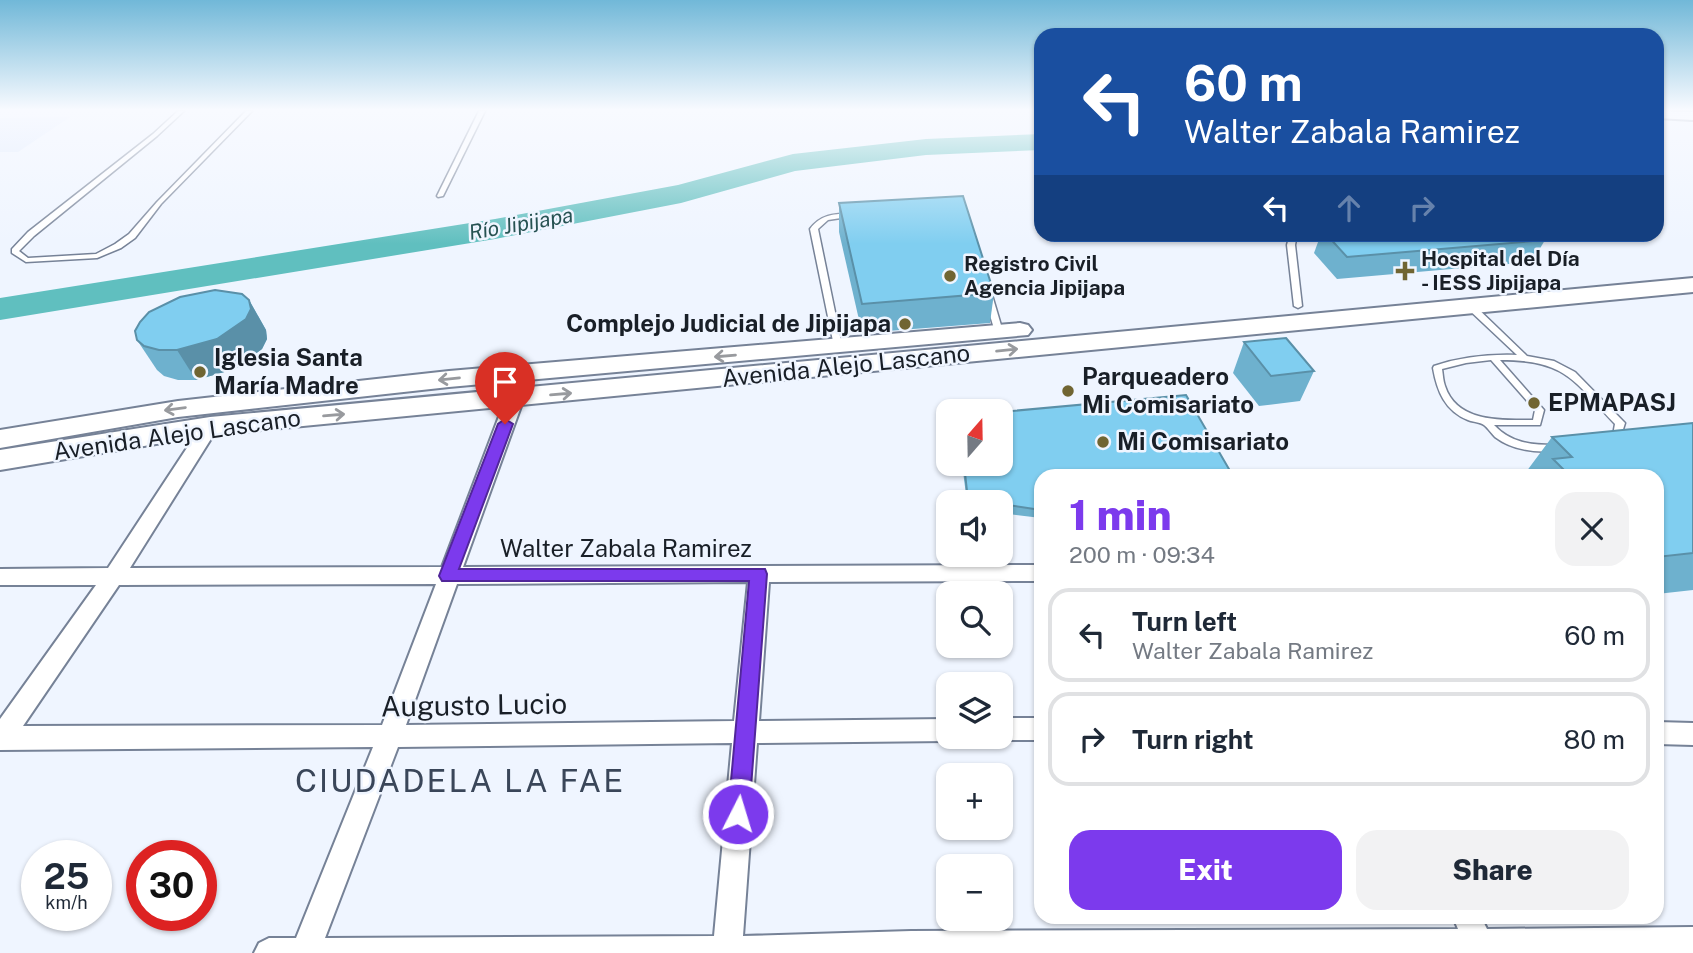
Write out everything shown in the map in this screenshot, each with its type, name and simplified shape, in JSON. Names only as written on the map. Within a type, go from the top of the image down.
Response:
[{"type":"main road","name":"Avenida Alejo Lascano","points":[[0,439],[178,408],[449,379],[1693,270]]},
{"type":"main road","name":"Avenida Alejo Lascano","points":[[0,460],[210,426],[1693,285]]},
{"type":"street","points":[[305,953],[390,736],[515,398]]},
{"type":"street","points":[[0,738],[114,576],[210,426]]},
{"type":"street","name":"Walter Zabala Ramirez","points":[[0,577],[1034,573]]},
{"type":"street","points":[[727,952],[759,574]]},
{"type":"street","points":[[1013,729],[1034,729]]},
{"type":"street","name":"Augusto Lucio","points":[[0,738],[936,730]]},
{"type":"street","points":[[1664,733],[1693,734]]},
{"type":"street","points":[[1470,924],[1479,946]]},
{"type":"street","points":[[269,953],[727,952],[911,946],[1479,946],[1693,942]]},
{"type":"lane","points":[[129,155],[31,234],[15,251],[26,260],[97,256],[118,246],[132,236],[159,203],[205,155]]},
{"type":"lane","points":[[440,196],[460,155]]},
{"type":"lane","points":[[838,346],[814,229],[818,223],[829,217],[856,215]]},
{"type":"lane","points":[[1292,242],[1298,306]]},
{"type":"lane","points":[[984,280],[999,332]]},
{"type":"lane","points":[[1470,306],[1524,357]]},
{"type":"lane","points":[[1495,359],[1540,410],[1537,423],[1487,424],[1456,410],[1439,389],[1437,368],[1456,361],[1524,357],[1549,362],[1567,370],[1620,423],[1617,437],[1608,441]]},
{"type":"lane","points":[[1487,424],[1496,435],[1511,444],[1533,449],[1559,447]]},
{"type":"building","points":[[963,196],[994,293],[862,304],[839,203]]},
{"type":"building","points":[[1333,242],[1522,242],[1347,257]]},
{"type":"building","points":[[215,290],[242,294],[249,300],[251,309],[246,319],[217,339],[177,350],[159,350],[144,346],[137,340],[135,331],[149,312],[180,297]]},
{"type":"building","points":[[1286,338],[1314,371],[1271,376],[1244,342]]},
{"type":"building","name":"Mi Comisariato","points":[[1186,395],[1229,469],[1034,469],[1034,509],[1013,506],[1013,490],[967,490],[965,476],[1013,476],[1013,411]]},
{"type":"building","points":[[1693,423],[1693,553],[1664,556],[1664,469],[1563,469],[1553,459],[1572,457],[1552,437]]},
{"type":"waterway","name":"Río Jipijapa","points":[[0,309],[495,229],[681,194],[793,163],[856,155]]},
{"type":"place","name":"Hospital del Día - IESS Jipijapa","points":[[1405,271]]},
{"type":"place","name":"Registro Civil Agencia Jipijapa","points":[[950,276]]},
{"type":"place","name":"Complejo Judicial de Jipijapa","points":[[905,324]]},
{"type":"place","name":"Iglesia Santa María Madre","points":[[200,372]]},
{"type":"place","name":"Parqueadero Mi Comisariato","points":[[1068,391]]},
{"type":"place","name":"EPMAPASJ","points":[[1534,403]]},
{"type":"place","name":"Mi Comisariato","points":[[1103,442]]},
{"type":"district","name":"CIUDADELA LA FAE","points":[[460,781]]},
{"type":"route","points":[[505,424],[448,576],[759,574],[738,814]]}]
